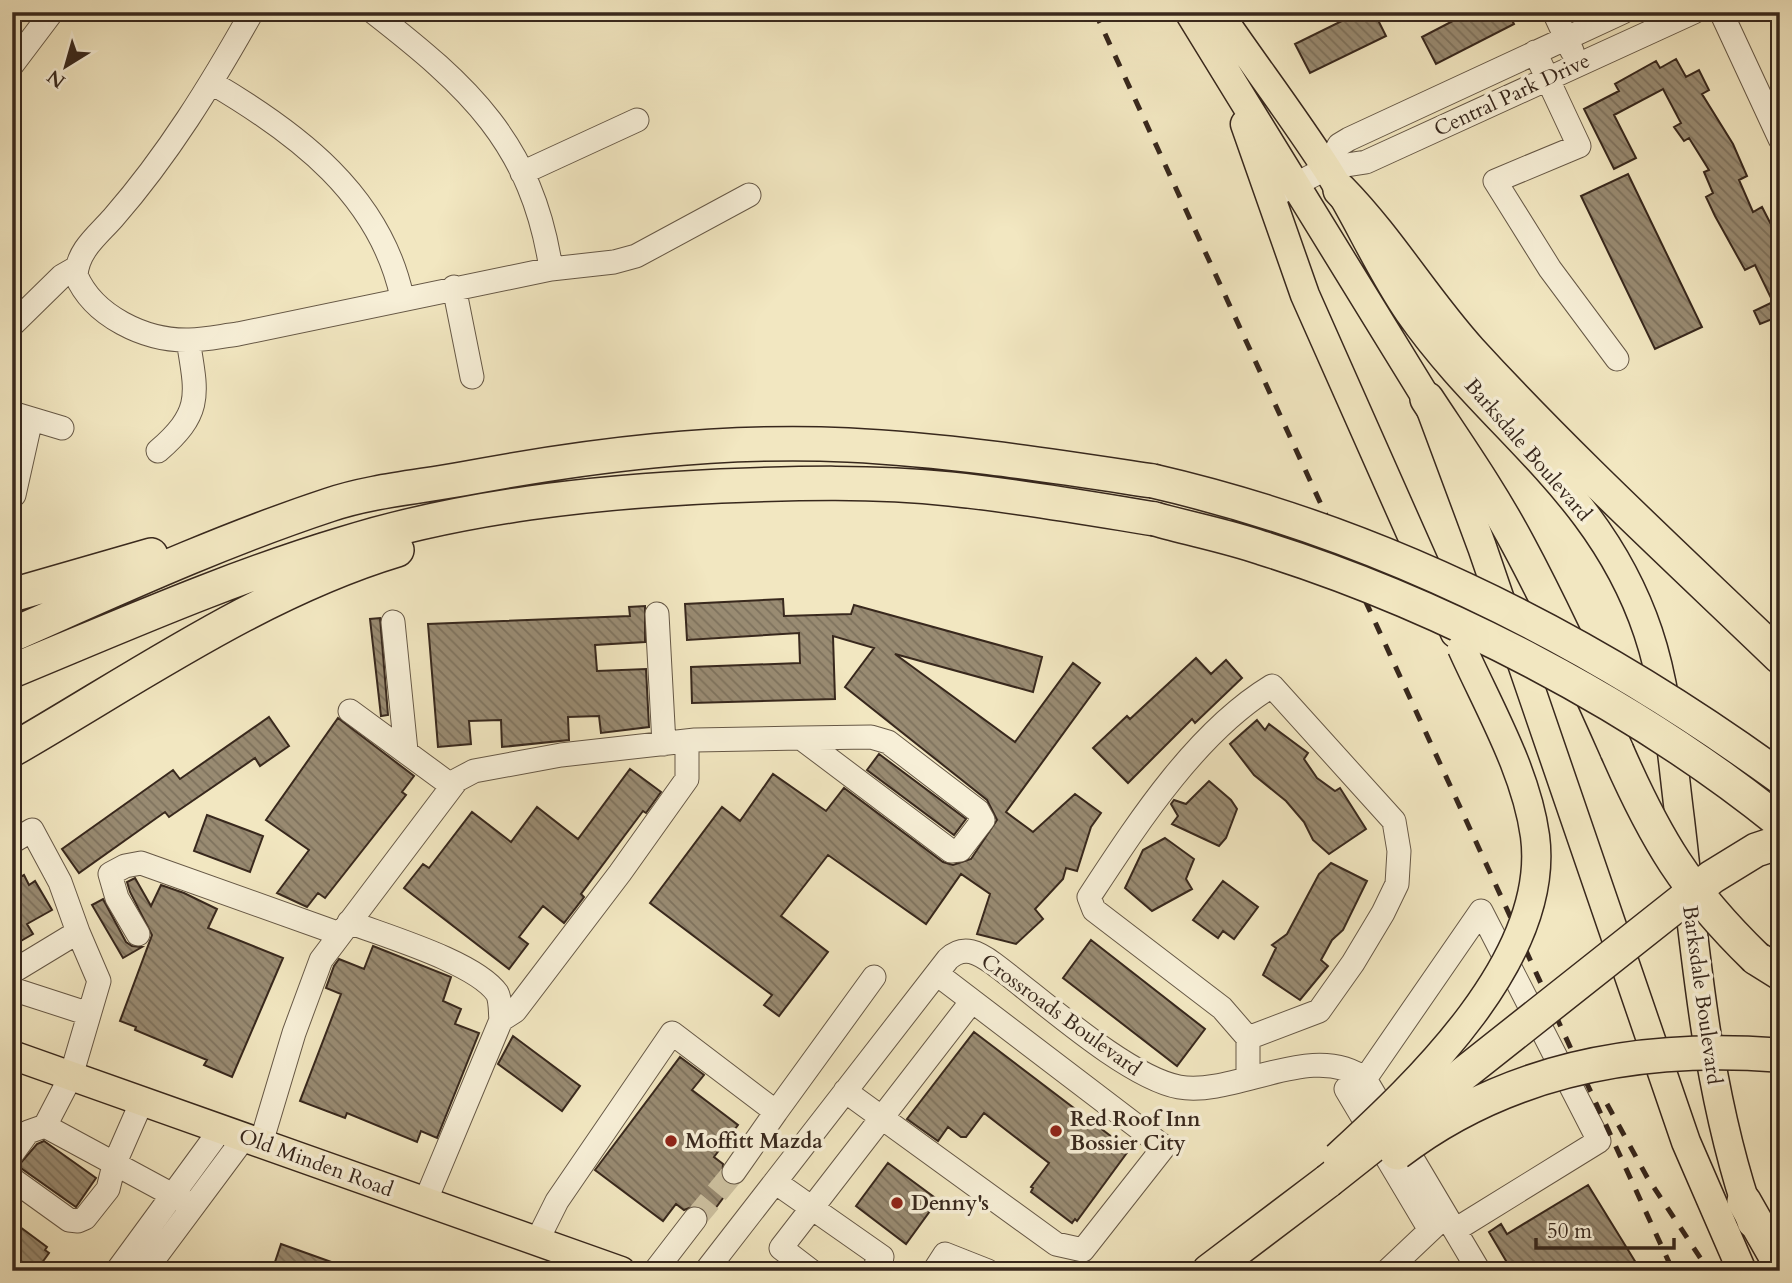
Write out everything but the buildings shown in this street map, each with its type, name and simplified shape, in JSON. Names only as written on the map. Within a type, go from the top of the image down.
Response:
[{"type":"highway","points":[[1333,179],[1368,220],[1451,329],[1498,381],[1780,657]]},
{"type":"highway","points":[[1427,399],[1471,464],[1517,542],[1573,652],[1644,813],[1673,863],[1702,902],[1768,965]]},
{"type":"highway","points":[[12,594],[332,504],[566,459],[642,450],[748,445],[846,445],[958,453],[1153,481],[1212,494],[1423,569],[1548,630],[1643,682],[1780,776]]},
{"type":"highway","points":[[12,671],[240,577],[344,543],[444,519],[545,501],[654,489],[832,482],[949,489],[1041,500],[1154,519],[1260,547],[1341,575],[1507,650],[1639,723],[1780,822]]},
{"type":"highway","points":[[12,750],[255,609],[370,558],[491,522],[545,501]]},
{"type":"highway","points":[[12,635],[199,554],[332,504]]},
{"type":"highway","points":[[1209,1271],[1326,1187],[1712,877],[1756,850],[1780,842]]},
{"type":"highway","points":[[1245,1271],[1326,1187],[1493,1096],[1548,1074],[1640,1055],[1688,1052],[1778,1055]]},
{"type":"highway","points":[[1744,1201],[1780,1264]]},
{"type":"main road","name":"Barksdale Boulevard","points":[[1203,19],[1333,179],[1409,312],[1452,365],[1576,499],[1607,543],[1632,591],[1660,675],[1705,1034],[1716,1098],[1744,1201],[1770,1271]]},
{"type":"main road","points":[[1203,19],[1297,183],[1427,399],[1482,547],[1686,1142],[1742,1271]]},
{"type":"main road","points":[[1203,19],[1248,130],[1305,295],[1528,799],[1535,839],[1528,911],[1498,974],[1433,1061],[1326,1187]]},
{"type":"main road","name":"Old Minden Road","points":[[12,1055],[621,1271]]},
{"type":"street","points":[[12,65],[52,12]]},
{"type":"street","points":[[252,12],[212,83],[145,181],[82,252],[76,268],[80,286],[111,316],[149,335],[188,340],[238,334],[551,269],[614,262],[636,256],[749,195]]},
{"type":"street","points":[[373,12],[457,80],[490,119],[522,173],[543,224],[551,269]]},
{"type":"street","points":[[1554,12],[1578,65]]},
{"type":"street","name":"Central Park Drive","points":[[1333,179],[1339,145],[1623,12]]},
{"type":"street","name":"Central Park Drive","points":[[1270,197],[1297,183],[1333,179],[1693,12]]},
{"type":"street","points":[[1721,12],[1780,139]]},
{"type":"street","points":[[1535,52],[1579,146],[1495,181],[1549,269],[1617,359]]},
{"type":"street","points":[[212,83],[257,109],[306,145],[342,180],[383,241],[397,273],[402,298]]},
{"type":"street","points":[[522,173],[637,120]]},
{"type":"street","points":[[1391,120],[1403,145]]},
{"type":"street","points":[[12,325],[62,276],[76,268]]},
{"type":"street","points":[[454,288],[472,377]]},
{"type":"street","points":[[158,451],[188,421],[194,405],[195,380],[188,340]]},
{"type":"street","points":[[15,495],[22,416],[62,428]]},
{"type":"street","points":[[501,1020],[515,1011],[620,873],[687,779],[676,742],[657,614]]},
{"type":"street","points":[[393,622],[406,751]]},
{"type":"street","points":[[1248,1038],[1319,1011],[1353,963],[1383,913],[1396,884],[1399,851],[1394,821],[1272,687],[1249,700],[1147,808],[1089,897],[1094,910],[1222,1008],[1248,1038],[1248,1077]]},
{"type":"street","points":[[350,711],[452,786]]},
{"type":"street","points":[[117,1271],[242,1137],[294,1032],[321,960],[452,786],[474,771],[561,755],[676,742],[802,738],[871,737],[888,742],[978,811],[983,820],[960,850],[951,851],[802,738]]},
{"type":"street","points":[[12,842],[32,830],[60,882],[99,981],[71,1076],[45,1126],[28,1132],[12,1154]]},
{"type":"street","points":[[138,934],[117,898],[110,874],[125,866],[141,863],[443,958],[480,977],[498,995],[501,1020],[425,1202]]},
{"type":"street","points":[[1387,1271],[1443,1225],[1599,1141],[1481,911],[1356,1080],[1443,1225],[1479,1271]]},
{"type":"street","points":[[12,972],[78,932]]},
{"type":"street","name":"Crossroads Boulevard","points":[[706,1271],[955,952],[974,952],[1150,1079],[1192,1088],[1317,1066],[1356,1080]]},
{"type":"street","points":[[845,1091],[1056,1244],[1083,1250],[1164,1147],[937,974]]},
{"type":"street","points":[[734,1172],[874,977]]},
{"type":"street","points":[[12,989],[89,1014]]},
{"type":"street","points":[[811,1271],[780,1248],[972,1001]]},
{"type":"street","points":[[537,1241],[556,1201],[672,1033],[776,1112]]},
{"type":"street","points":[[12,1179],[69,1220],[78,1222],[108,1189],[114,1165],[142,1101]]},
{"type":"street","points":[[45,1126],[183,1201]]},
{"type":"street","points":[[775,1182],[882,1257],[872,1271]]},
{"type":"street","points":[[145,1271],[183,1201]]},
{"type":"street","points":[[655,1271],[695,1219]]},
{"type":"street","points":[[934,1271],[945,1254],[988,1271]]},
{"type":"tunnel","points":[[695,1219],[734,1172]]},
{"type":"railway","points":[[1095,12],[1673,1271]]},
{"type":"railway","points":[[1607,1104],[1647,1177],[1709,1271]]},
{"type":"place","name":"Red Roof Inn Bossier City","points":[[1056,1131]]},
{"type":"place","name":"Moffitt Mazda","points":[[671,1141]]},
{"type":"place","name":"Denny's","points":[[897,1203]]}]
